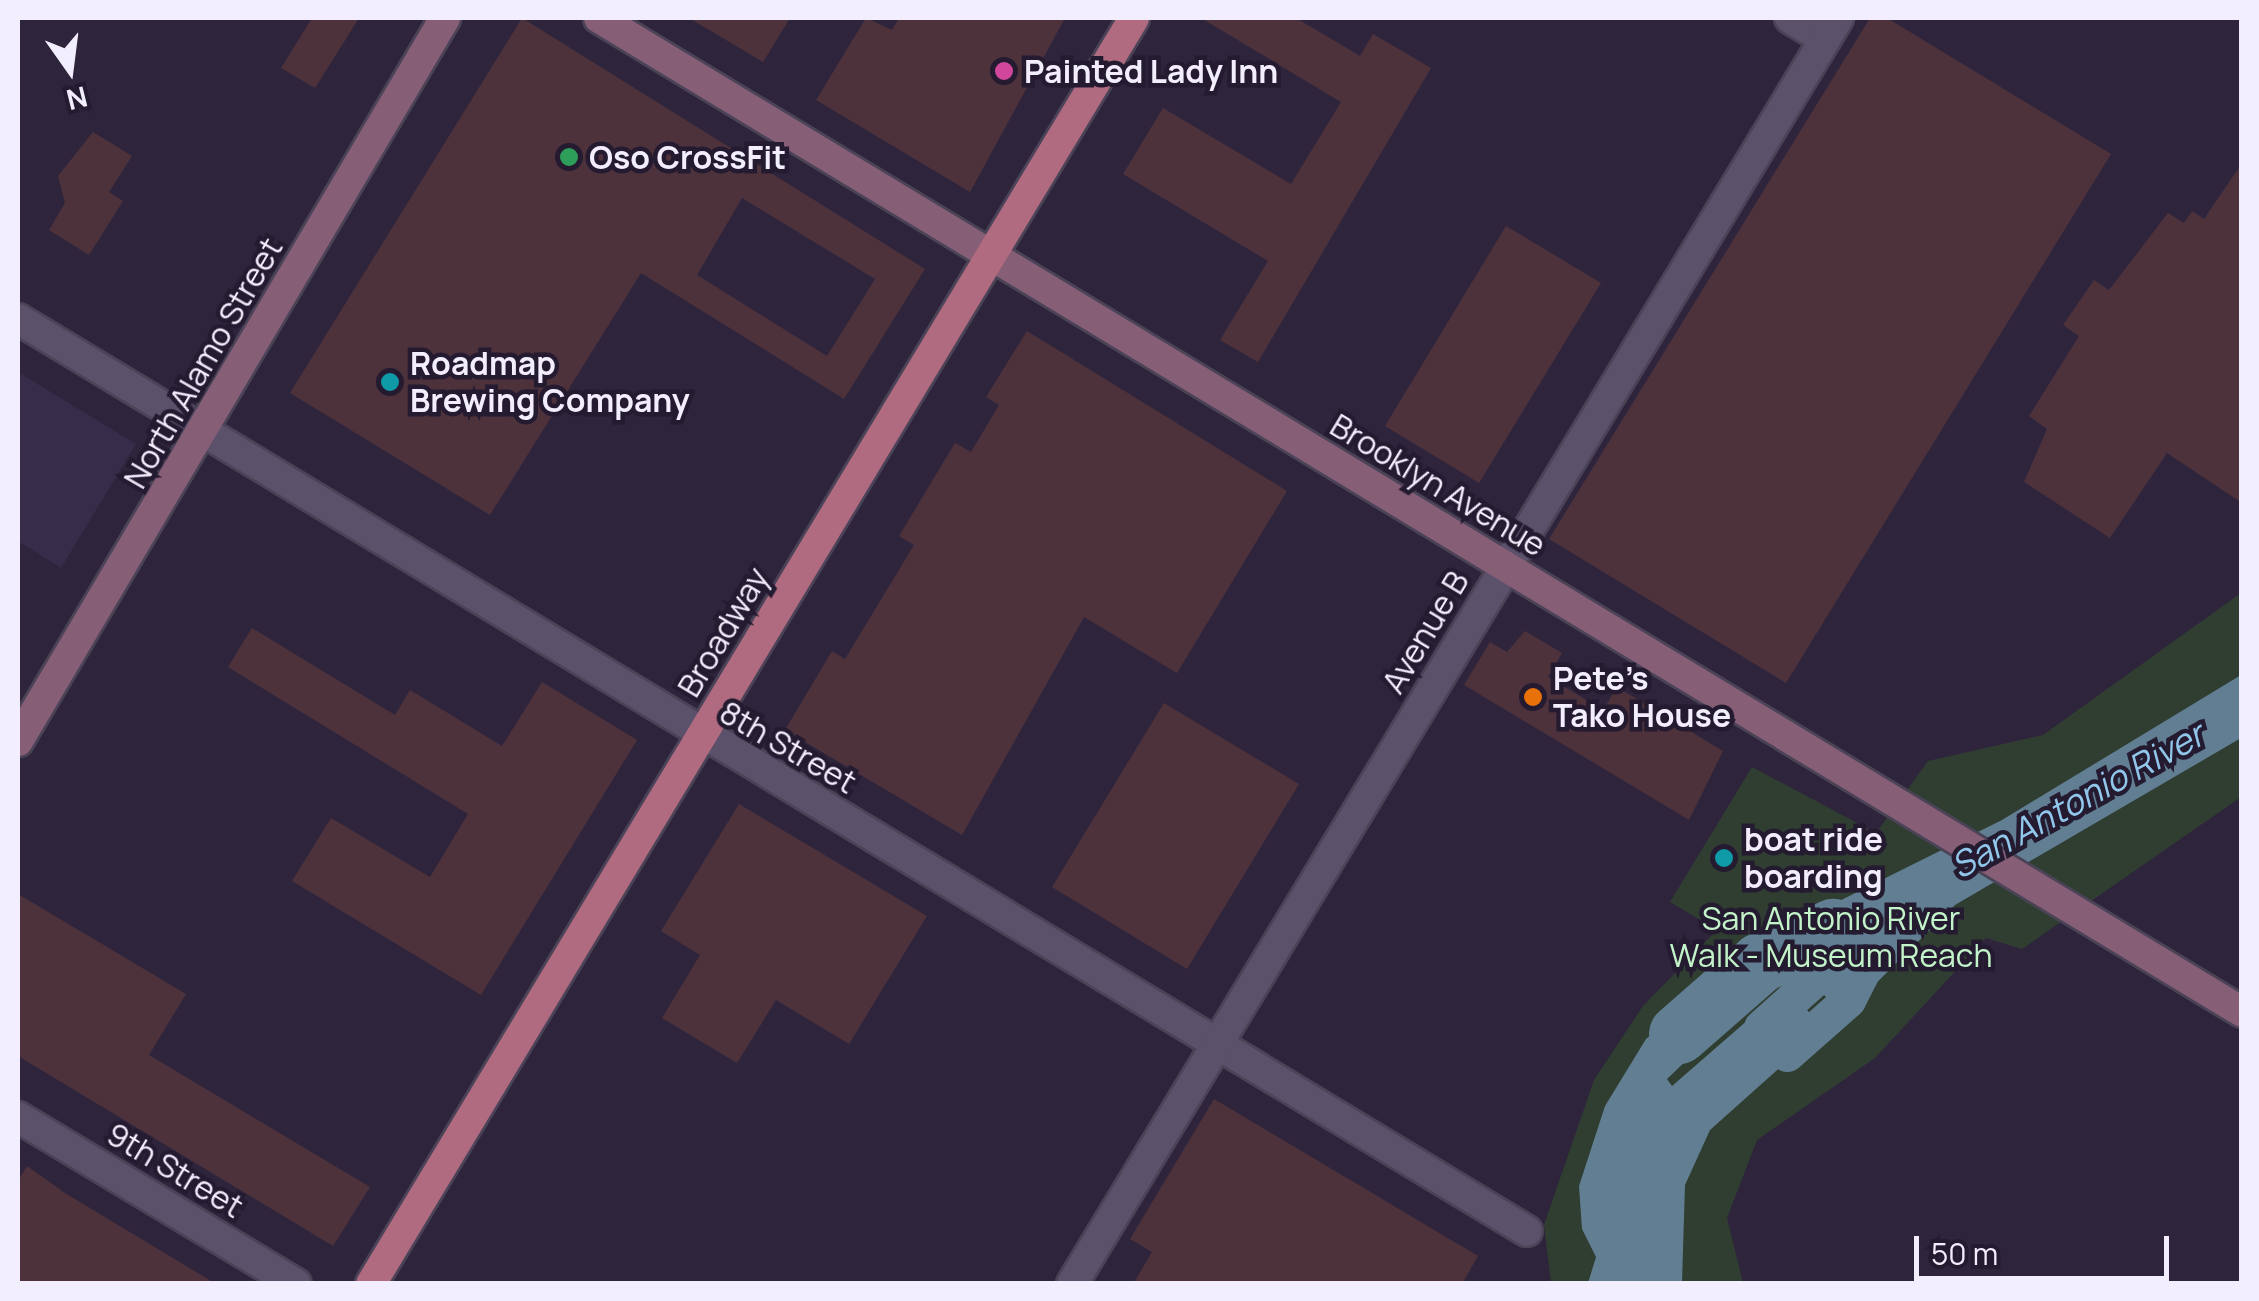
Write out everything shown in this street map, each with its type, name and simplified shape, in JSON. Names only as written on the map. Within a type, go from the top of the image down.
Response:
[{"type":"main road","name":"Broadway","points":[[372,1284],[1134,18]]},
{"type":"street","name":"North Alamo Street","points":[[18,741],[204,433],[445,18]]},
{"type":"street","name":"Brooklyn Avenue","points":[[599,18],[2242,1012]]},
{"type":"street","points":[[1790,18],[1832,28]]},
{"type":"street","name":"Avenue B","points":[[1072,1284],[1832,28]]},
{"type":"street","name":"8th Street","points":[[18,319],[701,737],[1527,1231]]},
{"type":"street","name":"9th Street","points":[[18,1117],[296,1284]]},
{"type":"shaded area","points":[[18,372],[136,444],[61,568],[18,541]]},
{"type":"green space","name":"San Antonio River Walk - Museum Reach","points":[[2241,593],[2241,797],[2022,949],[1986,938],[1875,1058],[1757,1140],[1727,1218],[1743,1283],[1551,1283],[1544,1225],[1594,1080],[1643,1006],[1717,930],[1670,902],[1752,767],[1876,833],[1928,761],[2043,735]]},
{"type":"water","points":[[2241,675],[2241,738],[1955,905],[1844,1015],[1796,967],[1775,978],[1745,948],[2002,820]]},
{"type":"water","points":[[1730,969],[1753,997],[1667,1079],[1672,1086],[1787,986],[1823,1029],[1710,1130],[1685,1185],[1682,1283],[1588,1283],[1596,1257],[1582,1229],[1579,1186],[1605,1106],[1646,1039]]},
{"type":"building","points":[[312,18],[359,18],[315,88],[281,68]]},
{"type":"building","points":[[522,18],[925,269],[844,399],[641,273],[490,515],[290,393]],"holes":[[[742,198],[875,279],[827,356],[697,275]]]},
{"type":"building","points":[[689,18],[790,18],[763,62]]},
{"type":"building","points":[[866,18],[892,30],[899,18],[1065,18],[970,192],[816,100]]},
{"type":"building","points":[[1201,18],[1296,18],[1360,56],[1373,34],[1431,68],[1258,362],[1220,340],[1268,261],[1123,174],[1163,108],[1291,184],[1341,102]]},
{"type":"building","points":[[1870,18],[1887,18],[2111,154],[1786,683],[1549,539]]},
{"type":"building","points":[[93,132],[132,156],[109,192],[123,201],[89,255],[49,230],[65,203],[58,176]]},
{"type":"building","points":[[2242,163],[2242,503],[2167,453],[2110,538],[2024,482],[2047,429],[2029,416],[2079,336],[2063,325],[2094,280],[2109,290],[2168,213],[2184,223],[2192,211],[2204,219]]},
{"type":"building","points":[[1506,226],[1601,283],[1479,483],[1385,426]]},
{"type":"building","points":[[1027,331],[1287,491],[1177,673],[1084,617],[962,835],[785,730],[832,651],[845,659],[914,545],[899,536],[955,443],[971,452],[999,405],[986,397]]},
{"type":"building","points":[[252,628],[395,715],[410,690],[502,746],[542,682],[637,740],[481,995],[292,881],[331,818],[430,877],[468,814],[228,667]]},
{"type":"building","points":[[1525,631],[1562,653],[1548,677],[1603,710],[1617,687],[1723,751],[1689,820],[1464,685],[1490,642],[1507,652]]},
{"type":"building","points":[[1164,703],[1299,784],[1187,969],[1052,887]]},
{"type":"building","points":[[739,804],[927,916],[849,1044],[776,1000],[737,1063],[662,1018],[700,955],[661,931]]},
{"type":"building","points":[[18,894],[186,994],[149,1055],[370,1187],[333,1246],[18,1056]]},
{"type":"building","points":[[1214,1099],[1478,1256],[1462,1284],[1133,1284],[1152,1252],[1130,1239]]},
{"type":"building","points":[[27,1166],[216,1284],[18,1284],[18,1181]]},
{"type":"waterway","name":"San Antonio River","points":[[1679,1034],[1760,963],[1833,929]]},
{"type":"waterway","points":[[1761,1027],[1845,952]]},
{"type":"waterway","points":[[1787,1054],[1848,1000],[1862,972]]},
{"type":"place","name":"Painted Lady Inn","points":[[1004,71]]},
{"type":"place","name":"Oso CrossFit","points":[[569,157]]},
{"type":"place","name":"Roadmap Brewing Company","points":[[390,382]]},
{"type":"place","name":"Pete’s Tako House","points":[[1533,697]]},
{"type":"place","name":"boat ride boarding","points":[[1724,858]]}]
